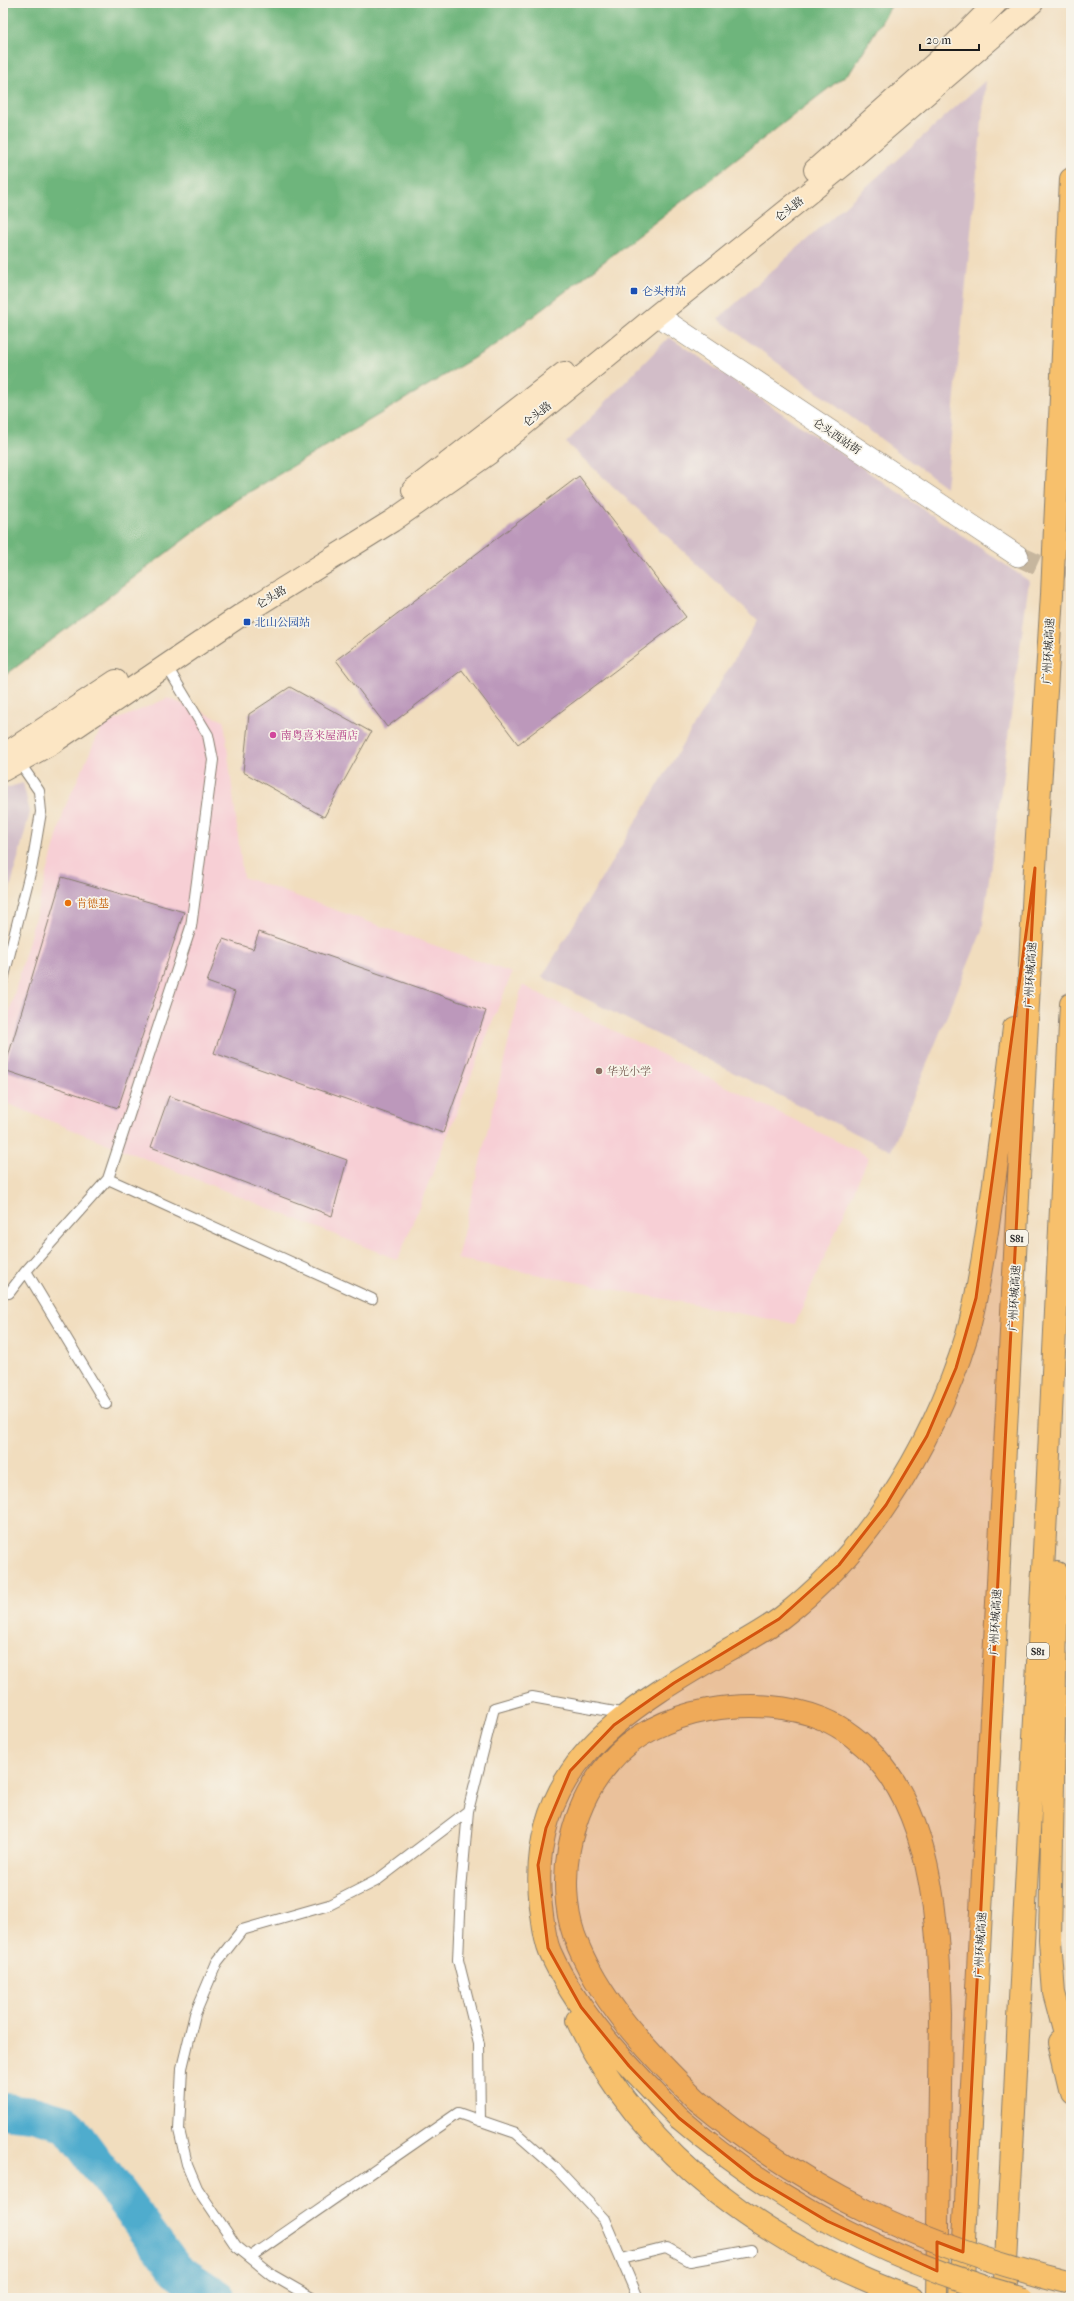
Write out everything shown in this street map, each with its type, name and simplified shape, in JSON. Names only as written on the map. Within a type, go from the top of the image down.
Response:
[{"type":"highway","name":"广州环城高速","points":[[961,2298],[1035,868],[1051,602],[1071,179]]},
{"type":"highway","points":[[912,2298],[834,2267],[789,2243],[718,2194],[658,2138],[612,2079],[585,2037],[565,1994],[548,1948],[540,1894],[538,1865],[546,1828],[555,1800],[570,1771],[614,1724],[706,1663],[779,1619],[810,1594],[839,1565],[868,1530],[908,1472],[927,1436],[956,1368],[976,1298],[990,1214],[1035,868]]},
{"type":"highway","name":"S81","points":[[1004,2298],[1048,1495],[1071,1004]]},
{"type":"highway","points":[[1065,1116],[1050,1940],[1058,2034],[1071,2092]]},
{"type":"highway","points":[[937,2298],[940,1981],[929,1882],[921,1843],[910,1810],[895,1783],[877,1759],[852,1736],[825,1719],[795,1709],[763,1706],[737,1706],[700,1712],[670,1721],[641,1736],[610,1761],[587,1792],[574,1827],[566,1865],[567,1900],[574,1934],[588,1966],[603,1994],[629,2028],[659,2062],[697,2100],[734,2130],[802,2177],[881,2218],[978,2257],[1071,2283]]},
{"type":"highway","points":[[548,1948],[580,2007],[603,2037],[679,2118],[717,2150],[752,2176],[786,2199],[827,2221],[927,2268],[982,2287],[1022,2298]]},
{"type":"highway","points":[[1054,1993],[1071,2057]]},
{"type":"street","name":"仑头路","points":[[8,762],[217,614],[312,556],[415,488],[560,376],[810,175],[939,60],[996,3]]},
{"type":"street","name":"仑头路","points":[[8,762],[52,743],[241,615],[329,562],[488,454],[657,315],[846,163],[1032,3]]},
{"type":"street","name":"仑头西站街","points":[[657,315],[1018,556]]},
{"type":"lane","points":[[9,1293],[26,1271],[108,1179],[191,927],[212,760],[208,735],[166,665]]},
{"type":"lane","points":[[3,980],[32,866],[41,812],[39,791],[8,762]]},
{"type":"lane","points":[[108,1179],[372,1299]]},
{"type":"lane","points":[[26,1271],[106,1404]]},
{"type":"lane","points":[[480,2121],[479,2044],[458,1960],[461,1890],[468,1811],[494,1708],[532,1697],[628,1715]]},
{"type":"lane","points":[[312,2298],[272,2275],[236,2246],[197,2188],[187,2164],[179,2130],[182,2068],[195,2014],[217,1962],[242,1930],[329,1905],[376,1881],[468,1811]]},
{"type":"lane","points":[[250,2257],[458,2113],[516,2133],[557,2169],[604,2219],[638,2298]]},
{"type":"lane","points":[[622,2259],[666,2248],[690,2262],[751,2250]]},
{"type":"highlighted area","points":[[1035,868],[963,2252],[937,2242],[937,2271],[927,2268],[827,2221],[753,2177],[679,2118],[629,2066],[581,2007],[548,1948],[538,1865],[546,1828],[570,1771],[614,1725],[674,1683],[779,1619],[839,1565],[886,1505],[927,1436],[956,1368],[976,1298]]},
{"type":"shaded area","points":[[986,80],[946,487],[718,319]]},
{"type":"shaded area","points":[[669,337],[1029,581],[982,931],[891,1151],[542,977],[758,620],[566,443]]},
{"type":"shaded area","points":[[168,698],[224,721],[243,877],[512,973],[398,1260],[3,1102],[3,1036],[65,807],[102,726]]},
{"type":"shaded area","points":[[23,783],[30,812],[3,916],[3,789]]},
{"type":"shaded area","name":"华光小学","points":[[522,985],[869,1157],[795,1324],[457,1259]]},
{"type":"green space","points":[[3,3],[893,3],[851,71],[497,344],[236,500],[3,677]]},
{"type":"building","points":[[579,476],[686,617],[518,744],[462,670],[387,727],[336,660]]},
{"type":"building","points":[[290,687],[371,732],[324,817],[243,772],[249,714]]},
{"type":"building","points":[[62,877],[184,912],[118,1108],[4,1070]]},
{"type":"building","points":[[259,932],[486,1011],[443,1133],[214,1053],[235,992],[207,982],[223,939],[253,949]]},
{"type":"building","points":[[169,1096],[347,1160],[332,1216],[151,1147]]},
{"type":"waterway","points":[[3,2111],[33,2114],[67,2124],[175,2269],[218,2298]]},
{"type":"tunnel","points":[[1018,556],[1071,580]]},
{"type":"place","name":"仑头村站","points":[[634,291]]},
{"type":"place","name":"北山公园站","points":[[247,622]]},
{"type":"place","name":"南粤喜来屋酒店","points":[[273,735]]},
{"type":"place","name":"肯德基","points":[[68,903]]},
{"type":"place","name":"华光小学","points":[[599,1071]]}]
